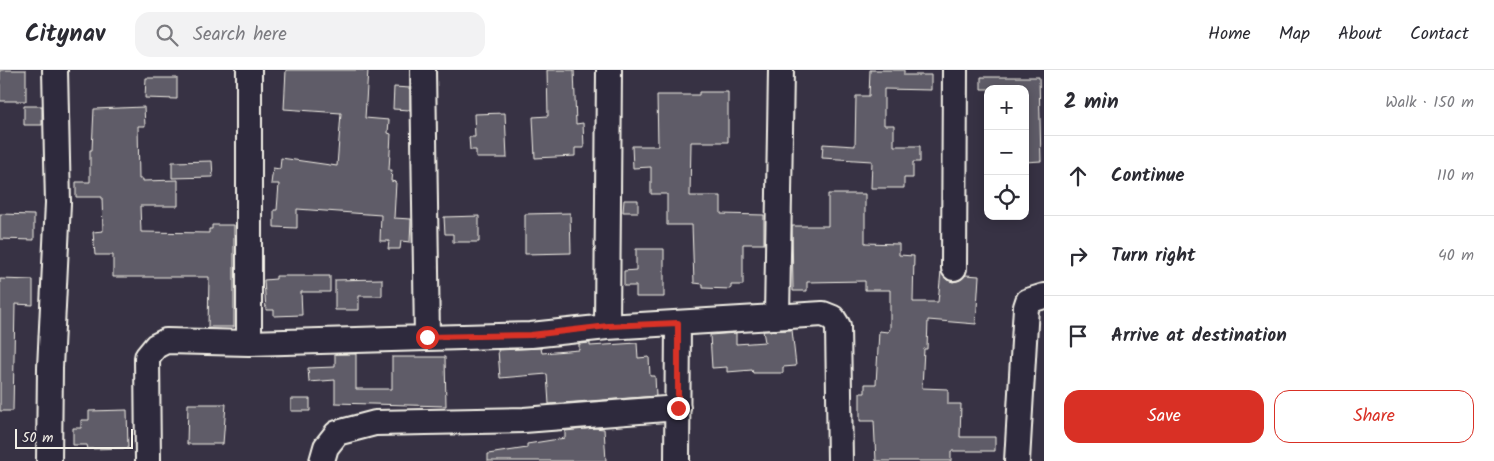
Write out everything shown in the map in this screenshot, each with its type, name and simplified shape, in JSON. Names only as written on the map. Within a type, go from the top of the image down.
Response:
[{"type":"street","points":[[49,461],[50,368],[58,203],[55,70]]},
{"type":"street","points":[[249,70],[249,343]]},
{"type":"street","points":[[422,70],[427,337]]},
{"type":"street","points":[[608,326],[609,70]]},
{"type":"street","points":[[777,317],[781,70]]},
{"type":"street","points":[[954,268],[955,70]]},
{"type":"street","points":[[1017,461],[1026,307],[1028,301],[1044,296]]},
{"type":"street","points":[[148,461],[147,357],[156,346],[166,341],[249,343],[531,335],[608,326],[823,314],[833,318],[838,326],[840,461]]},
{"type":"street","points":[[677,461],[678,323]]},
{"type":"street","points":[[322,461],[326,447],[337,433],[375,423],[524,420],[678,408]]},
{"type":"building","points":[[0,70],[26,70],[26,101],[0,101]]},
{"type":"building","points":[[286,70],[368,70],[365,118],[389,120],[388,133],[391,134],[389,170],[392,170],[391,181],[396,182],[394,218],[411,219],[410,242],[401,241],[400,249],[388,249],[389,241],[380,241],[381,215],[297,209],[297,228],[274,227],[274,210],[277,210],[279,184],[271,184],[273,168],[280,169],[281,158],[337,166],[341,113],[284,109]]},
{"type":"building","points":[[547,70],[574,70],[576,124],[583,123],[584,148],[575,148],[575,156],[535,158],[533,117],[548,116]]},
{"type":"building","points":[[870,70],[904,70],[904,75],[931,75],[931,90],[884,89],[884,125],[894,125],[894,146],[920,146],[920,162],[913,162],[913,178],[904,178],[904,188],[871,188],[872,161],[822,158],[823,144],[855,146],[856,96],[869,96]]},
{"type":"building","points":[[981,77],[1039,77],[1041,161],[1029,162],[1029,85],[984,85],[984,89],[981,89]]},
{"type":"building","points":[[146,78],[177,78],[177,99],[145,98]]},
{"type":"building","points":[[394,87],[410,88],[410,110],[393,109]]},
{"type":"building","points":[[699,92],[728,92],[728,142],[691,142],[690,196],[721,196],[721,214],[764,215],[764,244],[743,244],[743,285],[731,285],[731,289],[703,288],[703,284],[694,283],[692,225],[667,225],[667,194],[651,194],[651,167],[633,168],[632,146],[658,146],[657,95],[699,95]]},
{"type":"building","points":[[24,106],[42,106],[42,125],[24,125]]},
{"type":"building","points":[[144,107],[145,126],[138,126],[139,179],[143,179],[143,181],[178,180],[178,206],[140,206],[141,232],[209,233],[212,225],[234,225],[234,327],[208,327],[209,277],[113,277],[113,255],[95,255],[93,232],[103,231],[102,197],[76,197],[76,182],[90,182],[90,150],[92,150],[94,109]]},
{"type":"building","points":[[505,113],[507,158],[476,158],[476,150],[470,150],[469,137],[475,137],[474,114]]},
{"type":"building","points":[[212,161],[213,177],[172,178],[172,162]]},
{"type":"building","points":[[828,194],[865,194],[865,243],[899,244],[899,255],[914,256],[913,302],[938,302],[941,271],[947,280],[953,282],[960,280],[966,275],[979,276],[976,324],[928,320],[927,349],[924,349],[922,388],[948,389],[948,404],[961,404],[960,437],[995,437],[995,451],[951,451],[951,461],[876,461],[874,421],[860,421],[860,393],[865,393],[865,384],[876,384],[879,331],[888,332],[890,329],[890,290],[865,290],[865,281],[807,282],[807,291],[793,291],[792,226],[828,226]]},
{"type":"building","points":[[624,200],[638,200],[638,212],[623,212]]},
{"type":"building","points":[[570,213],[571,253],[525,254],[525,214]]},
{"type":"building","points":[[0,214],[34,215],[34,240],[0,239]]},
{"type":"building","points":[[479,216],[479,242],[453,242],[453,234],[445,234],[444,217]]},
{"type":"building","points":[[636,249],[664,249],[664,297],[636,297],[636,286],[624,286],[624,271],[636,270]]},
{"type":"building","points":[[276,276],[330,276],[330,292],[301,292],[302,315],[274,316],[274,310],[266,310],[264,280],[276,279]]},
{"type":"building","points":[[0,279],[33,280],[33,305],[15,304],[13,411],[0,411]]},
{"type":"building","points":[[382,279],[382,296],[359,296],[359,310],[335,310],[335,280]]},
{"type":"building","points":[[792,330],[796,366],[783,367],[783,373],[753,373],[752,370],[727,372],[727,367],[712,368],[710,335],[736,333],[736,344],[765,342],[763,331]]},
{"type":"building","points":[[590,343],[590,346],[637,343],[638,358],[649,357],[650,376],[655,376],[656,396],[549,404],[547,374],[500,378],[498,350],[541,348],[542,353],[579,350],[579,344]]},
{"type":"building","points":[[335,354],[356,354],[356,389],[392,389],[392,357],[445,357],[446,406],[335,403],[335,380],[309,382],[308,368],[335,367]]},
{"type":"building","points":[[291,399],[310,399],[310,411],[291,411]]},
{"type":"building","points":[[188,404],[226,404],[223,444],[187,444]]},
{"type":"building","points":[[127,410],[128,448],[88,449],[87,445],[73,445],[73,428],[81,428],[81,420],[89,420],[89,411]]},
{"type":"building","points":[[604,429],[606,461],[488,461],[488,454],[527,448],[527,444],[565,438],[565,431]]},
{"type":"route","points":[[427,337],[531,335],[608,326],[678,323],[678,408]]}]
